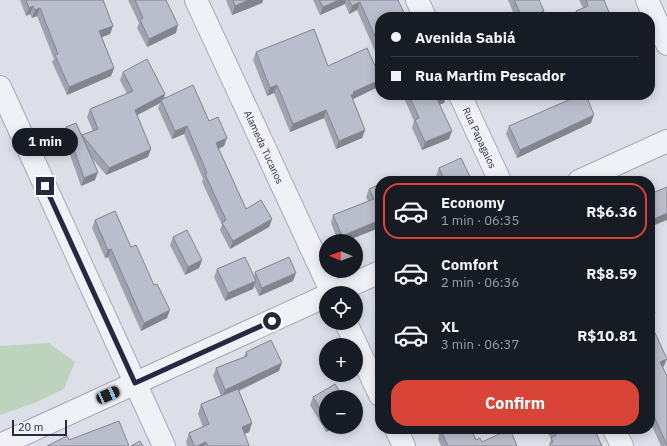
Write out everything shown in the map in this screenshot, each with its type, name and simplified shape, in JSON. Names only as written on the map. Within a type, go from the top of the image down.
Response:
[{"type":"street","name":"Alameda Tucanos","points":[[196,0],[330,286]]},
{"type":"street","points":[[417,0],[423,12]]},
{"type":"street","points":[[647,0],[652,12]]},
{"type":"street","points":[[655,18],[667,44]]},
{"type":"street","points":[[0,87],[164,446]]},
{"type":"street","name":"Rua Papagaios","points":[[462,100],[498,176]]},
{"type":"street","points":[[591,176],[667,141]]},
{"type":"street","points":[[349,286],[375,274]]},
{"type":"street","points":[[0,445],[319,299]]},
{"type":"street","points":[[349,330],[375,384]]},
{"type":"street","points":[[398,434],[404,446]]},
{"type":"street","points":[[616,434],[622,446]]},
{"type":"green space","points":[[49,343],[75,362],[64,389],[37,402],[0,415],[0,346]]},
{"type":"building","points":[[26,0],[103,0],[113,26],[99,31],[114,68],[69,87],[55,55],[58,54],[40,8],[35,10],[33,6],[29,8]]},
{"type":"building","points":[[135,0],[166,0],[178,25],[149,39],[140,20],[143,18]]},
{"type":"building","points":[[233,0],[249,0],[235,6]]},
{"type":"building","points":[[319,0],[339,0],[323,7]]},
{"type":"building","points":[[349,0],[398,0],[404,12],[375,12],[375,36],[360,2],[352,6]]},
{"type":"building","points":[[514,0],[539,0],[544,11],[542,12],[520,12]]},
{"type":"building","points":[[586,0],[604,0],[609,12],[576,11],[588,6]]},
{"type":"building","points":[[314,29],[328,66],[367,48],[375,66],[375,82],[353,92],[354,94],[351,95],[365,130],[339,141],[326,110],[293,124],[277,85],[270,88],[256,52]]},
{"type":"building","points":[[147,59],[165,94],[135,110],[151,149],[109,168],[82,135],[98,129],[90,109],[133,91],[123,72]]},
{"type":"building","points":[[193,85],[209,121],[218,117],[227,138],[216,143],[246,209],[261,200],[272,219],[233,241],[222,223],[226,220],[205,174],[207,173],[187,126],[175,131],[161,100]]},
{"type":"building","points":[[411,100],[437,100],[452,131],[425,142],[415,120],[419,118]]},
{"type":"building","points":[[569,100],[588,100],[594,115],[520,150],[509,126]]},
{"type":"building","points":[[76,123],[98,172],[84,178],[66,127]]},
{"type":"building","points":[[461,158],[470,176],[443,176],[439,168]]},
{"type":"building","points":[[375,186],[375,222],[347,234],[341,234],[333,215],[374,199],[369,189]]},
{"type":"building","points":[[667,187],[667,213],[655,219],[655,192]]},
{"type":"building","points":[[115,211],[131,247],[136,245],[154,285],[157,284],[170,310],[144,323],[111,249],[108,250],[95,220]]},
{"type":"building","points":[[187,230],[202,260],[188,267],[173,237]]},
{"type":"building","points":[[245,257],[256,281],[228,293],[217,269]]},
{"type":"building","points":[[289,257],[296,273],[262,288],[255,272]]},
{"type":"building","points":[[655,333],[667,359],[660,362],[667,376],[667,445],[655,419]]},
{"type":"building","points":[[271,340],[282,363],[225,390],[216,368],[247,356],[246,352]]},
{"type":"building","points":[[335,384],[339,390],[325,390]]},
{"type":"building","points":[[238,389],[252,423],[242,427],[249,446],[208,446],[206,442],[194,446],[189,433],[209,424],[201,404]]},
{"type":"building","points":[[319,393],[319,407],[313,397]]},
{"type":"building","points":[[119,421],[129,446],[47,446],[67,436],[69,440]]},
{"type":"building","points":[[442,434],[473,434],[476,440],[480,438],[482,442],[499,434],[512,434],[517,446],[448,446]]},
{"type":"building","points":[[596,434],[602,446],[551,446],[550,443],[553,442],[551,438],[556,435]]},
{"type":"building","points":[[140,441],[143,446],[131,446]]},
{"type":"route","points":[[45,186],[135,383],[272,321]]}]
